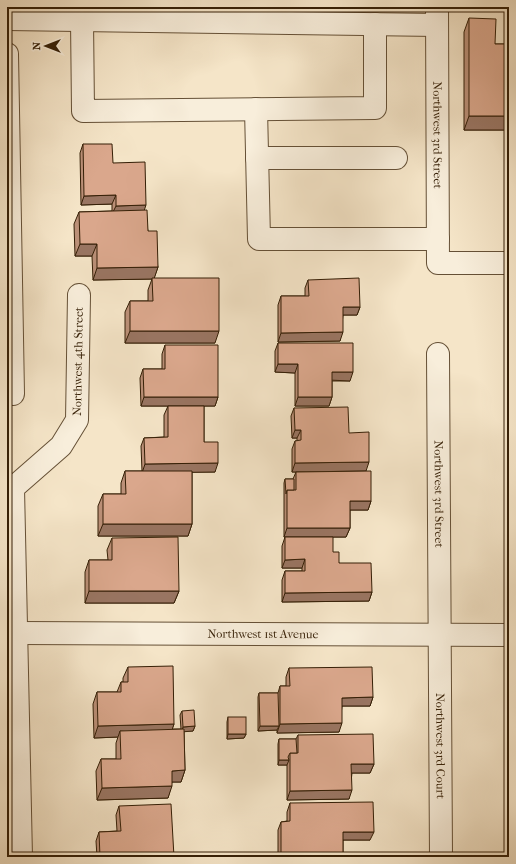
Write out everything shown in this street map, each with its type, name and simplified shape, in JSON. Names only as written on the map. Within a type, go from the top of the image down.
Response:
[{"type":"street","points":[[7,19],[82,20],[309,15],[375,24],[399,16],[437,16]]},
{"type":"street","name":"Northwest 3rd Street","points":[[437,16],[438,263],[509,263]]},
{"type":"street","points":[[82,20],[83,111],[375,108],[375,24]]},
{"type":"street","points":[[7,54],[8,203],[13,394]]},
{"type":"street","points":[[256,109],[259,239],[438,239]]},
{"type":"street","points":[[257,158],[396,158]]},
{"type":"street","name":"Northwest 4th Street","points":[[21,857],[13,779],[17,633],[10,487],[61,446],[77,420],[78,295]]},
{"type":"street","name":"Northwest 3rd Street","points":[[438,354],[439,635]]},
{"type":"street","name":"Northwest 1st Avenue","points":[[17,633],[509,635]]},
{"type":"street","name":"Northwest 3rd Court","points":[[439,635],[441,857]]},
{"type":"building","points":[[469,18],[496,19],[495,44],[509,44],[509,116],[469,116]]},
{"type":"building","points":[[83,144],[112,144],[113,163],[145,162],[146,205],[116,206],[116,195],[84,196]]},
{"type":"building","points":[[147,210],[148,231],[157,231],[158,267],[97,268],[97,244],[80,244],[79,212]]},
{"type":"building","points":[[152,278],[219,278],[219,331],[130,331],[130,301],[153,301]]},
{"type":"building","points":[[359,278],[360,307],[343,307],[343,332],[281,333],[281,296],[309,296],[308,280]]},
{"type":"building","points":[[278,343],[353,343],[353,372],[332,372],[332,397],[298,397],[298,364],[278,364]]},
{"type":"building","points":[[165,345],[218,345],[218,397],[144,397],[143,369],[165,369]]},
{"type":"building","points":[[168,406],[204,406],[204,442],[218,442],[218,463],[145,464],[144,438],[168,437]]},
{"type":"building","points":[[348,407],[349,433],[369,432],[369,462],[295,463],[295,441],[301,440],[301,430],[295,430],[294,408]]},
{"type":"building","points":[[125,471],[192,471],[192,524],[103,524],[103,494],[126,494]]},
{"type":"building","points":[[371,471],[371,501],[350,501],[350,528],[287,528],[287,490],[296,490],[296,472]]},
{"type":"building","points":[[285,479],[294,479],[294,490],[287,490],[286,494]]},
{"type":"building","points":[[178,537],[179,591],[89,591],[89,560],[112,560],[112,538]]},
{"type":"building","points":[[285,537],[333,537],[333,552],[339,552],[339,563],[371,563],[372,592],[285,593],[285,571],[305,571],[305,559],[285,560]]},
{"type":"building","points":[[173,666],[174,724],[98,726],[97,692],[121,692],[121,682],[128,682],[128,667]]},
{"type":"building","points":[[372,667],[373,697],[342,698],[342,723],[280,724],[280,686],[290,686],[289,668]]},
{"type":"building","points":[[259,693],[278,693],[279,726],[260,726]]},
{"type":"building","points":[[194,710],[195,726],[183,727],[182,711]]},
{"type":"building","points":[[228,717],[246,717],[246,734],[228,734]]},
{"type":"building","points":[[184,729],[185,770],[172,771],[172,786],[102,788],[101,759],[121,759],[120,731]]},
{"type":"building","points":[[373,734],[374,764],[351,764],[352,790],[290,791],[290,753],[298,753],[298,735]]},
{"type":"building","points":[[279,739],[296,739],[297,753],[290,753],[288,757],[289,760],[279,760]]},
{"type":"building","points":[[373,802],[374,832],[343,832],[343,857],[281,857],[281,822],[290,821],[290,803]]},
{"type":"building","points":[[171,804],[174,857],[100,857],[99,832],[121,831],[119,806]]}]
